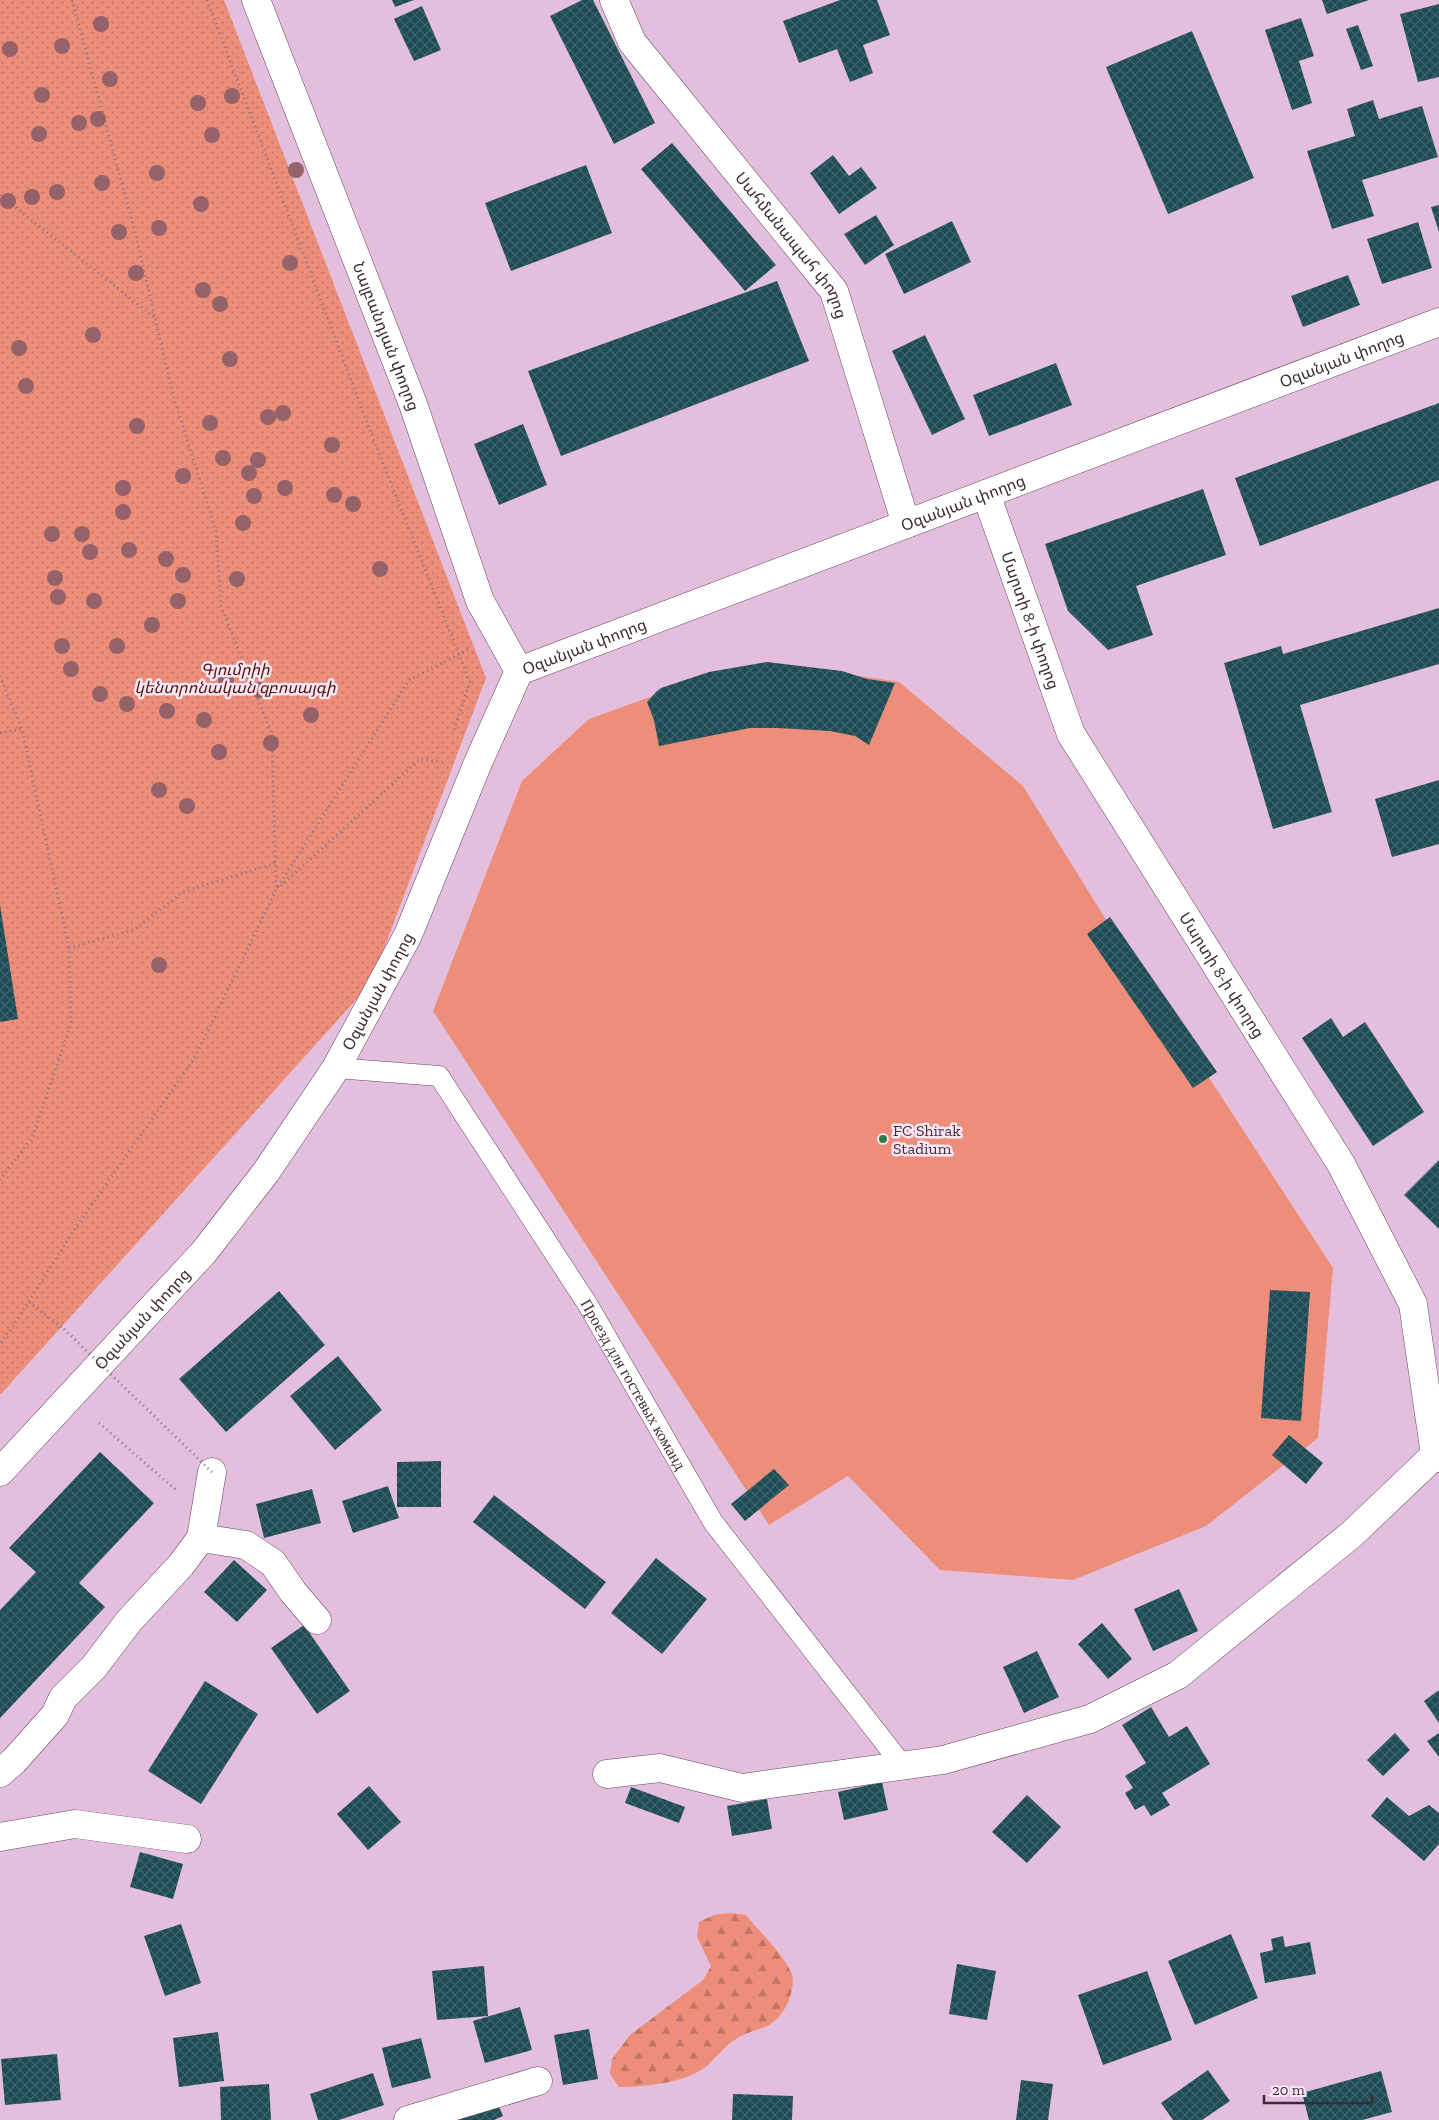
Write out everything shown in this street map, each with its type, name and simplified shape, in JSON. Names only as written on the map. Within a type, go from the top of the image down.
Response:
[{"type":"street","name":"Նալբանդյան փողոց","points":[[256,0],[413,404],[480,600],[519,671]]},
{"type":"street","name":"Սահմանապահ փողոց","points":[[614,0],[632,42],[834,291],[906,524]]},
{"type":"street","name":"Օզանյան փողոց","points":[[0,1472],[204,1252],[266,1172],[336,1068],[408,935],[477,765],[519,671],[1439,322]]},
{"type":"street","name":"Մարտի 8-ի փողոց","points":[[986,494],[1071,734],[1341,1164],[1413,1304],[1437,1457]]},
{"type":"street","points":[[607,1774],[660,1768],[742,1788],[943,1760],[1090,1719],[1178,1675],[1352,1534],[1437,1457]]},
{"type":"street","points":[[0,1773],[14,1761],[55,1716],[63,1698],[94,1667],[129,1621],[181,1565],[203,1526],[212,1472]]},
{"type":"street","points":[[203,1526],[246,1545],[273,1563],[293,1592],[317,1620]]},
{"type":"street","points":[[0,1837],[74,1824],[187,1839]]},
{"type":"street","points":[[408,2120],[538,2080]]},
{"type":"lane","name":"Проезд для гостевых команд","points":[[336,1068],[439,1076],[588,1305],[712,1522],[903,1766]]},
{"type":"path","points":[[72,0],[134,228],[173,395],[216,531],[221,606],[272,735],[276,890]]},
{"type":"path","points":[[207,0],[376,446],[470,682],[452,735]]},
{"type":"path","points":[[0,195],[155,317]]},
{"type":"path","points":[[0,1342],[12,1328],[72,1233],[194,1060],[276,890],[409,680],[498,634]]},
{"type":"path","points":[[0,676],[22,729],[69,948],[71,1024],[32,1138],[0,1180]]},
{"type":"path","points":[[0,733],[22,729]]},
{"type":"path","points":[[276,890],[420,759]]},
{"type":"path","points":[[69,948],[134,930],[183,892],[276,863]]},
{"type":"path","points":[[29,1302],[64,1329],[212,1472]]},
{"type":"path","points":[[99,1423],[203,1526]]},
{"type":"green space","name":"Գյումրիի կենտրոնական զբոսայգի","points":[[0,0],[224,0],[486,678],[371,983],[0,1395]]},
{"type":"green space","name":"FC Shirak Stadium","points":[[767,662],[899,682],[1023,786],[1108,923],[1333,1268],[1318,1438],[1206,1526],[1073,1580],[940,1570],[848,1476],[769,1525],[433,1011],[522,781],[589,719],[708,676]]},
{"type":"green space","points":[[731,1913],[746,1915],[773,1946],[791,1972],[793,1985],[790,1998],[781,2015],[769,2025],[736,2039],[709,2064],[696,2073],[675,2081],[619,2087],[610,2074],[612,2059],[630,2035],[703,1980],[711,1966],[697,1937],[699,1922],[714,1915]]},
{"type":"building","points":[[392,0],[414,0],[395,7]]},
{"type":"building","points":[[582,0],[593,0],[655,123],[614,144],[550,16]]},
{"type":"building","points":[[840,0],[877,0],[890,35],[863,45],[873,73],[850,82],[837,49],[799,63],[783,21]]},
{"type":"building","points":[[1322,0],[1369,0],[1327,14]]},
{"type":"building","points":[[1439,4],[1439,77],[1418,82],[1400,14]]},
{"type":"building","points":[[422,6],[441,50],[414,61],[394,19]]},
{"type":"building","points":[[1301,18],[1314,56],[1299,61],[1312,103],[1292,110],[1265,30]]},
{"type":"building","points":[[1358,25],[1373,66],[1361,70],[1346,29]]},
{"type":"building","points":[[1192,31],[1254,178],[1168,214],[1106,67]]},
{"type":"building","points":[[1373,100],[1379,119],[1422,106],[1438,157],[1362,180],[1374,216],[1332,229],[1307,151],[1355,136],[1347,109]]},
{"type":"building","points":[[672,143],[776,265],[745,291],[641,169]]},
{"type":"building","points":[[833,155],[849,176],[861,167],[877,188],[839,214],[810,173]]},
{"type":"building","points":[[586,165],[612,233],[511,271],[485,203]]},
{"type":"building","points":[[1439,205],[1439,232],[1431,207]]},
{"type":"building","points":[[876,215],[894,245],[865,265],[844,234]]},
{"type":"building","points":[[952,221],[971,262],[904,294],[885,254]]},
{"type":"building","points":[[1418,222],[1432,268],[1382,284],[1367,239]]},
{"type":"building","points":[[1348,275],[1360,305],[1303,327],[1291,296]]},
{"type":"building","points":[[777,281],[809,361],[561,456],[528,371]]},
{"type":"building","points":[[925,335],[965,419],[932,435],[892,351]]},
{"type":"building","points":[[1056,363],[1072,405],[989,436],[973,395]]},
{"type":"building","points":[[1439,403],[1439,480],[1260,546],[1235,478]]},
{"type":"building","points":[[523,424],[547,485],[499,505],[474,444]]},
{"type":"building","points":[[1203,489],[1226,555],[1136,586],[1153,635],[1108,650],[1068,611],[1045,544]]},
{"type":"building","points":[[1439,608],[1439,664],[1300,705],[1332,812],[1273,829],[1224,663],[1281,646],[1283,654]]},
{"type":"building","points":[[767,662],[842,671],[867,679],[895,683],[869,745],[855,736],[830,731],[750,728],[659,746],[654,720],[647,702],[661,688],[709,672]]},
{"type":"building","points":[[1439,780],[1439,844],[1392,857],[1375,799]]},
{"type":"building","points":[[0,905],[18,1019],[0,1022]]},
{"type":"building","points":[[1110,917],[1217,1072],[1193,1088],[1087,934]]},
{"type":"building","points":[[1331,1018],[1343,1037],[1365,1022],[1424,1112],[1373,1146],[1302,1038]]},
{"type":"building","points":[[1439,1160],[1439,1229],[1404,1195]]},
{"type":"building","points":[[1270,1290],[1310,1292],[1301,1421],[1261,1418]]},
{"type":"building","points":[[279,1291],[325,1345],[226,1432],[179,1379]]},
{"type":"building","points":[[338,1356],[382,1410],[335,1450],[290,1396]]},
{"type":"building","points":[[1289,1435],[1323,1463],[1306,1484],[1272,1455]]},
{"type":"building","points":[[100,1452],[154,1503],[79,1583],[105,1607],[0,1718],[0,1610],[36,1572],[9,1548]]},
{"type":"building","points":[[441,1461],[441,1507],[397,1507],[397,1462]]},
{"type":"building","points":[[774,1469],[789,1485],[745,1521],[731,1504]]},
{"type":"building","points":[[388,1486],[399,1518],[353,1533],[342,1501]]},
{"type":"building","points":[[312,1489],[321,1523],[264,1538],[256,1504]]},
{"type":"building","points":[[494,1495],[606,1582],[585,1609],[473,1522]]},
{"type":"building","points":[[656,1558],[707,1599],[662,1654],[611,1613]]},
{"type":"building","points":[[234,1560],[267,1590],[237,1622],[204,1592]]},
{"type":"building","points":[[1179,1589],[1198,1631],[1153,1651],[1134,1609]]},
{"type":"building","points":[[1102,1623],[1132,1659],[1108,1679],[1078,1644]]},
{"type":"building","points":[[304,1625],[350,1691],[317,1714],[271,1648]]},
{"type":"building","points":[[1037,1651],[1059,1697],[1024,1713],[1003,1667]]},
{"type":"building","points":[[205,1681],[258,1714],[201,1804],[148,1771]]},
{"type":"building","points":[[1439,1690],[1439,1723],[1424,1701]]},
{"type":"building","points":[[1151,1707],[1169,1737],[1187,1726],[1210,1764],[1162,1793],[1170,1805],[1151,1816],[1144,1805],[1135,1810],[1125,1793],[1133,1788],[1125,1776],[1146,1763],[1122,1725]]},
{"type":"building","points":[[1395,1733],[1410,1750],[1383,1776],[1367,1760]]},
{"type":"building","points":[[1439,1733],[1439,1757],[1427,1741]]},
{"type":"building","points":[[882,1782],[888,1810],[844,1820],[838,1792]]},
{"type":"building","points":[[369,1786],[401,1822],[368,1850],[337,1814]]},
{"type":"building","points":[[631,1787],[685,1807],[679,1823],[625,1803]]},
{"type":"building","points":[[1027,1795],[1061,1827],[1027,1863],[992,1832]]},
{"type":"building","points":[[1387,1797],[1409,1816],[1429,1805],[1439,1813],[1439,1844],[1424,1861],[1371,1816]]},
{"type":"building","points":[[767,1799],[772,1829],[732,1836],[727,1806]]},
{"type":"building","points":[[140,1852],[183,1864],[173,1899],[130,1887]]},
{"type":"building","points":[[181,1924],[201,1983],[165,1996],[144,1936]]},
{"type":"building","points":[[1231,1934],[1258,1998],[1195,2025],[1168,1961]]},
{"type":"building","points":[[1283,1936],[1285,1947],[1310,1942],[1316,1974],[1265,1983],[1260,1953],[1273,1950],[1271,1939]]},
{"type":"building","points":[[957,1964],[996,1971],[987,2020],[949,2014]]},
{"type":"building","points":[[484,1966],[488,2016],[437,2020],[432,1971]]},
{"type":"building","points":[[1147,1971],[1172,2040],[1103,2065],[1078,1995]]},
{"type":"building","points":[[520,2007],[532,2050],[485,2063],[473,2021]]},
{"type":"building","points":[[589,2029],[598,2079],[563,2085],[554,2035]]},
{"type":"building","points":[[218,2032],[224,2081],[179,2087],[173,2038]]},
{"type":"building","points":[[421,2038],[431,2078],[392,2088],[382,2048]]},
{"type":"building","points":[[57,2054],[61,2100],[5,2105],[1,2059]]},
{"type":"building","points":[[1208,2070],[1230,2101],[1202,2120],[1173,2120],[1161,2103]]},
{"type":"building","points":[[1381,2071],[1392,2112],[1362,2120],[1309,2120],[1302,2093]]},
{"type":"building","points":[[373,2073],[384,2105],[339,2120],[318,2120],[310,2094]]},
{"type":"building","points":[[1021,2080],[1053,2084],[1048,2120],[1016,2120]]},
{"type":"building","points":[[269,2084],[271,2120],[221,2120],[220,2087]]},
{"type":"building","points":[[494,2094],[503,2116],[494,2120],[431,2120]]},
{"type":"building","points":[[733,2094],[793,2096],[792,2120],[732,2120]]},
{"type":"place","name":"FC Shirak Stadium","points":[[883,1139]]}]
